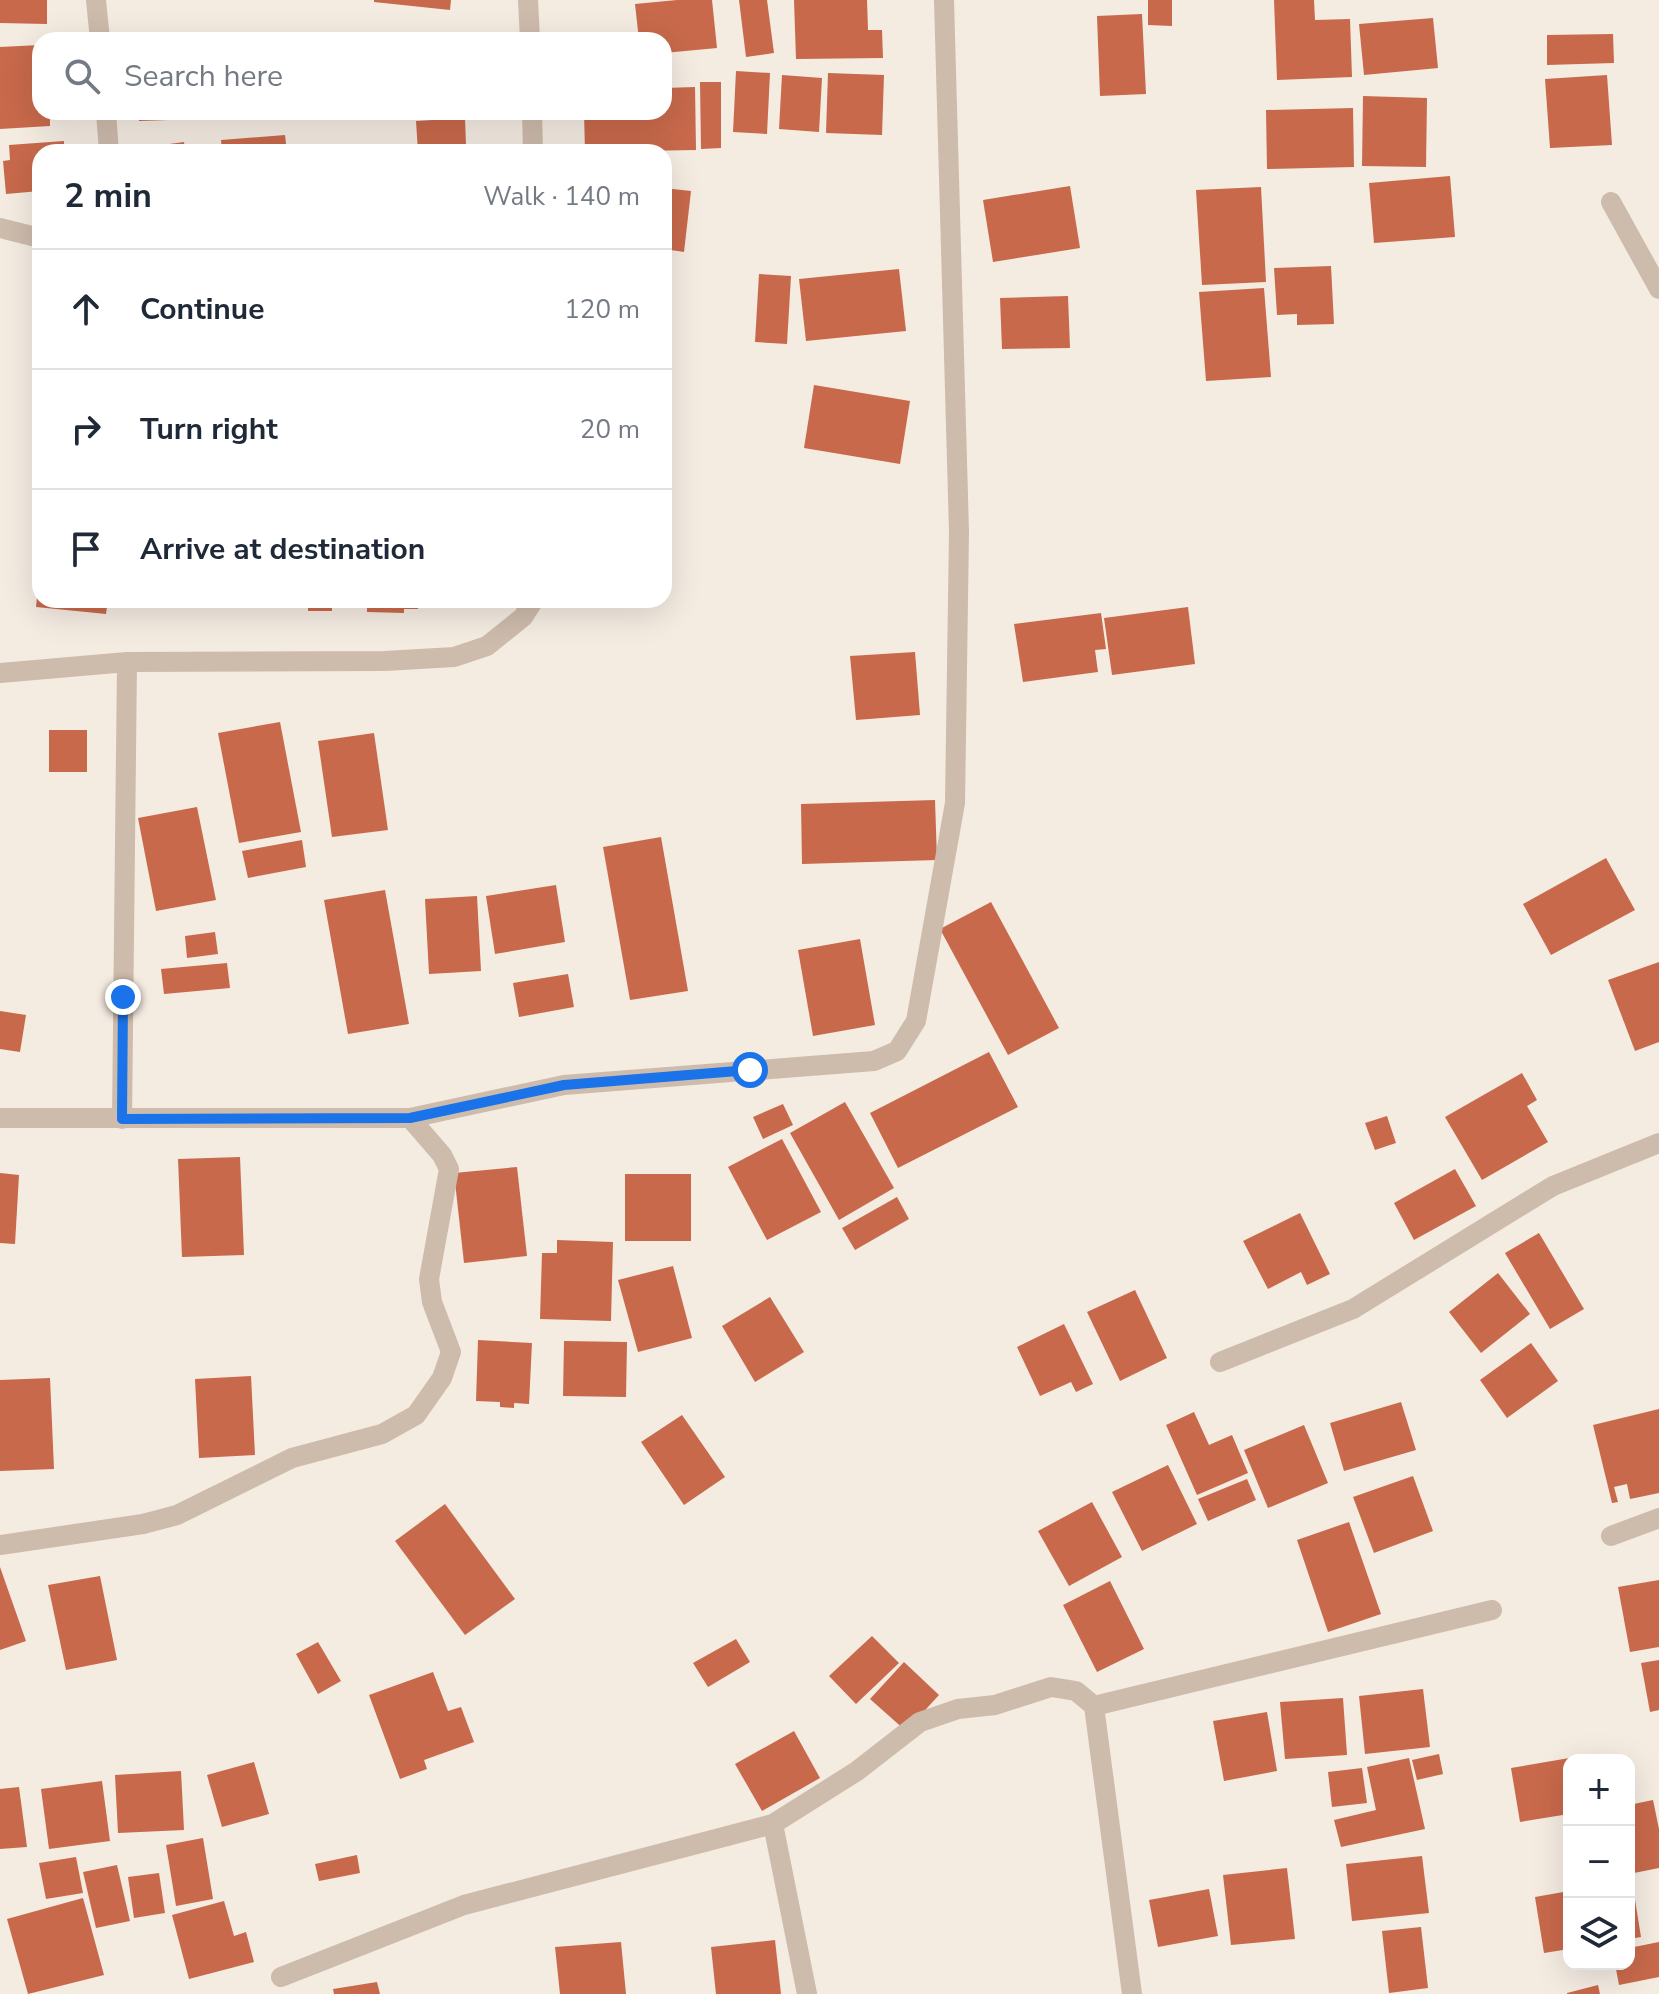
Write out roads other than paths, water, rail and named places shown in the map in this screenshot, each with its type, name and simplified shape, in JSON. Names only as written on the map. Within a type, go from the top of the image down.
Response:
[{"type":"street","points":[[96,0],[99,32]]},
{"type":"street","points":[[528,0],[530,32]]},
{"type":"street","points":[[0,1118],[410,1118],[564,1085],[874,1061],[897,1051],[916,1021],[955,803],[959,532],[944,0]]},
{"type":"street","points":[[107,120],[108,144]]},
{"type":"street","points":[[532,120],[533,144]]},
{"type":"street","points":[[1611,202],[1659,289]]},
{"type":"street","points":[[0,228],[32,236]]},
{"type":"street","points":[[0,673],[127,662],[385,661],[454,657],[487,646],[523,617],[529,608]]},
{"type":"street","points":[[122,1119],[127,662]]},
{"type":"street","points":[[0,1545],[143,1524],[177,1515],[292,1458],[382,1434],[416,1415],[442,1378],[451,1352],[432,1302],[429,1279],[449,1169],[442,1155],[410,1118]]},
{"type":"street","points":[[1220,1362],[1353,1309],[1553,1186],[1659,1143]]},
{"type":"street","points":[[1611,1536],[1659,1518]]},
{"type":"street","points":[[1094,1706],[1492,1610]]},
{"type":"street","points":[[281,1977],[464,1905],[773,1824],[857,1771],[920,1722],[958,1709],[995,1705],[1051,1687],[1076,1691],[1094,1706],[1132,1994]]},
{"type":"street","points":[[773,1824],[807,1994]]}]
